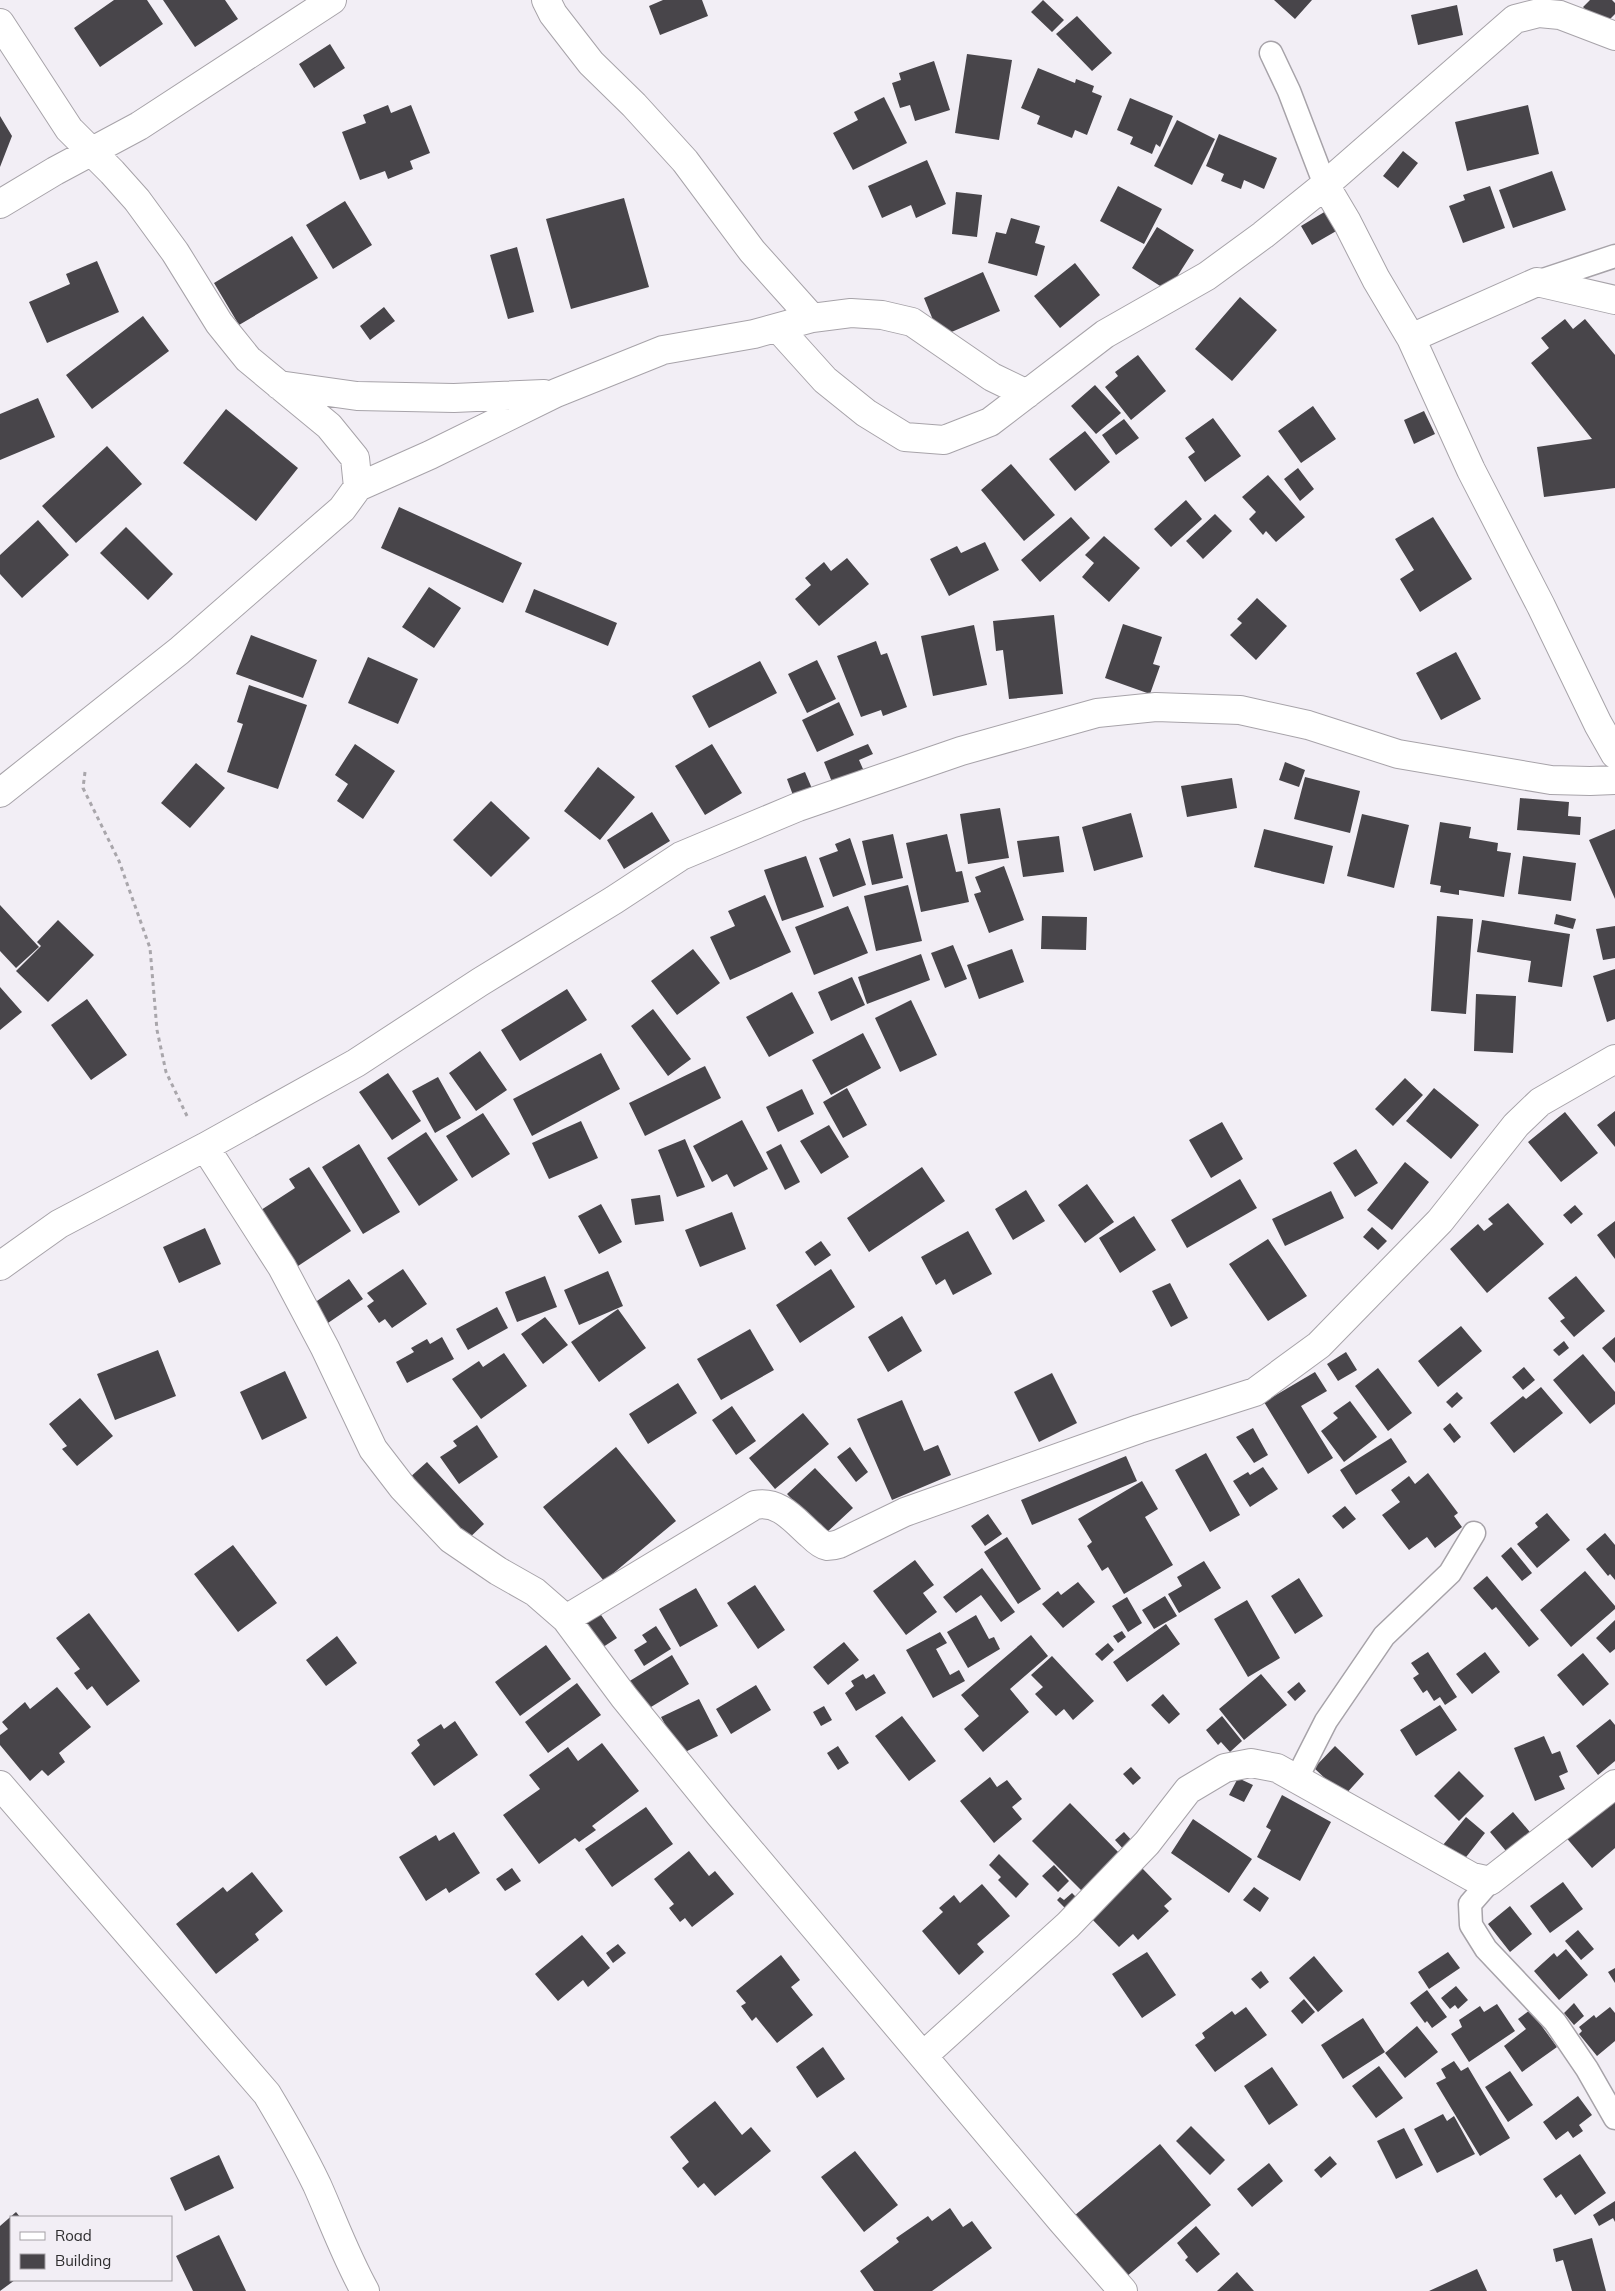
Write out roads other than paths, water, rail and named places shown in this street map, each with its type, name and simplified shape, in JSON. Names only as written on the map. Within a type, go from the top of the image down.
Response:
[{"type":"street","points":[[0,204],[91,151],[139,126],[332,0]]},
{"type":"street","points":[[546,0],[553,14],[591,63],[634,105],[685,160],[752,250],[812,318]]},
{"type":"street","points":[[779,329],[825,380],[866,413],[905,437],[944,440],[990,422],[1105,334],[1207,276],[1263,235],[1325,185],[1515,19],[1541,6],[1615,36]]},
{"type":"street","points":[[0,23],[69,130],[137,200],[180,259],[219,324],[248,359],[329,426],[355,458],[358,487]]},
{"type":"street","points":[[1325,185],[1347,222],[1376,279],[1411,338],[1471,470],[1541,606],[1598,724],[1615,754]]},
{"type":"street","points":[[1411,338],[1537,282],[1615,300]]},
{"type":"street","points":[[0,793],[179,651],[342,509],[358,487],[430,455],[556,393],[663,350],[779,329],[812,318],[851,313],[882,315],[912,322],[992,376],[1028,394]]},
{"type":"street","points":[[279,385],[357,396],[454,398],[556,393]]},
{"type":"street","points":[[0,1266],[59,1224],[205,1147],[356,1063],[681,856],[798,807],[961,750],[1096,714],[1156,707],[1240,710],[1308,725],[1398,754],[1551,780],[1615,780]]},
{"type":"street","points":[[566,1618],[755,1505],[766,1503],[775,1505],[782,1509],[816,1540],[827,1546],[839,1544],[905,1512],[1140,1429],[1255,1392],[1319,1345],[1440,1221],[1516,1125],[1540,1102],[1615,1058]]},
{"type":"street","points":[[205,1147],[282,1267],[325,1348],[373,1449],[403,1488],[452,1539],[498,1572],[535,1592],[566,1618],[624,1697],[713,1806],[1061,2220],[1123,2291]]},
{"type":"street","points":[[924,2055],[1068,1925],[1147,1843],[1188,1790],[1225,1768],[1251,1763],[1277,1768],[1472,1877],[1490,1881],[1615,1784]]},
{"type":"street","points":[[0,1785],[266,2094],[290,2131],[316,2184],[354,2272],[365,2291]]},
{"type":"lane","points":[[1271,53],[1289,91],[1325,185]]},
{"type":"lane","points":[[1537,282],[1615,256]]},
{"type":"lane","points":[[1296,1780],[1326,1721],[1384,1636],[1450,1572],[1474,1533]]},
{"type":"lane","points":[[1490,1881],[1470,1904],[1471,1925],[1486,1949],[1556,2022],[1587,2069],[1615,2118]]}]
